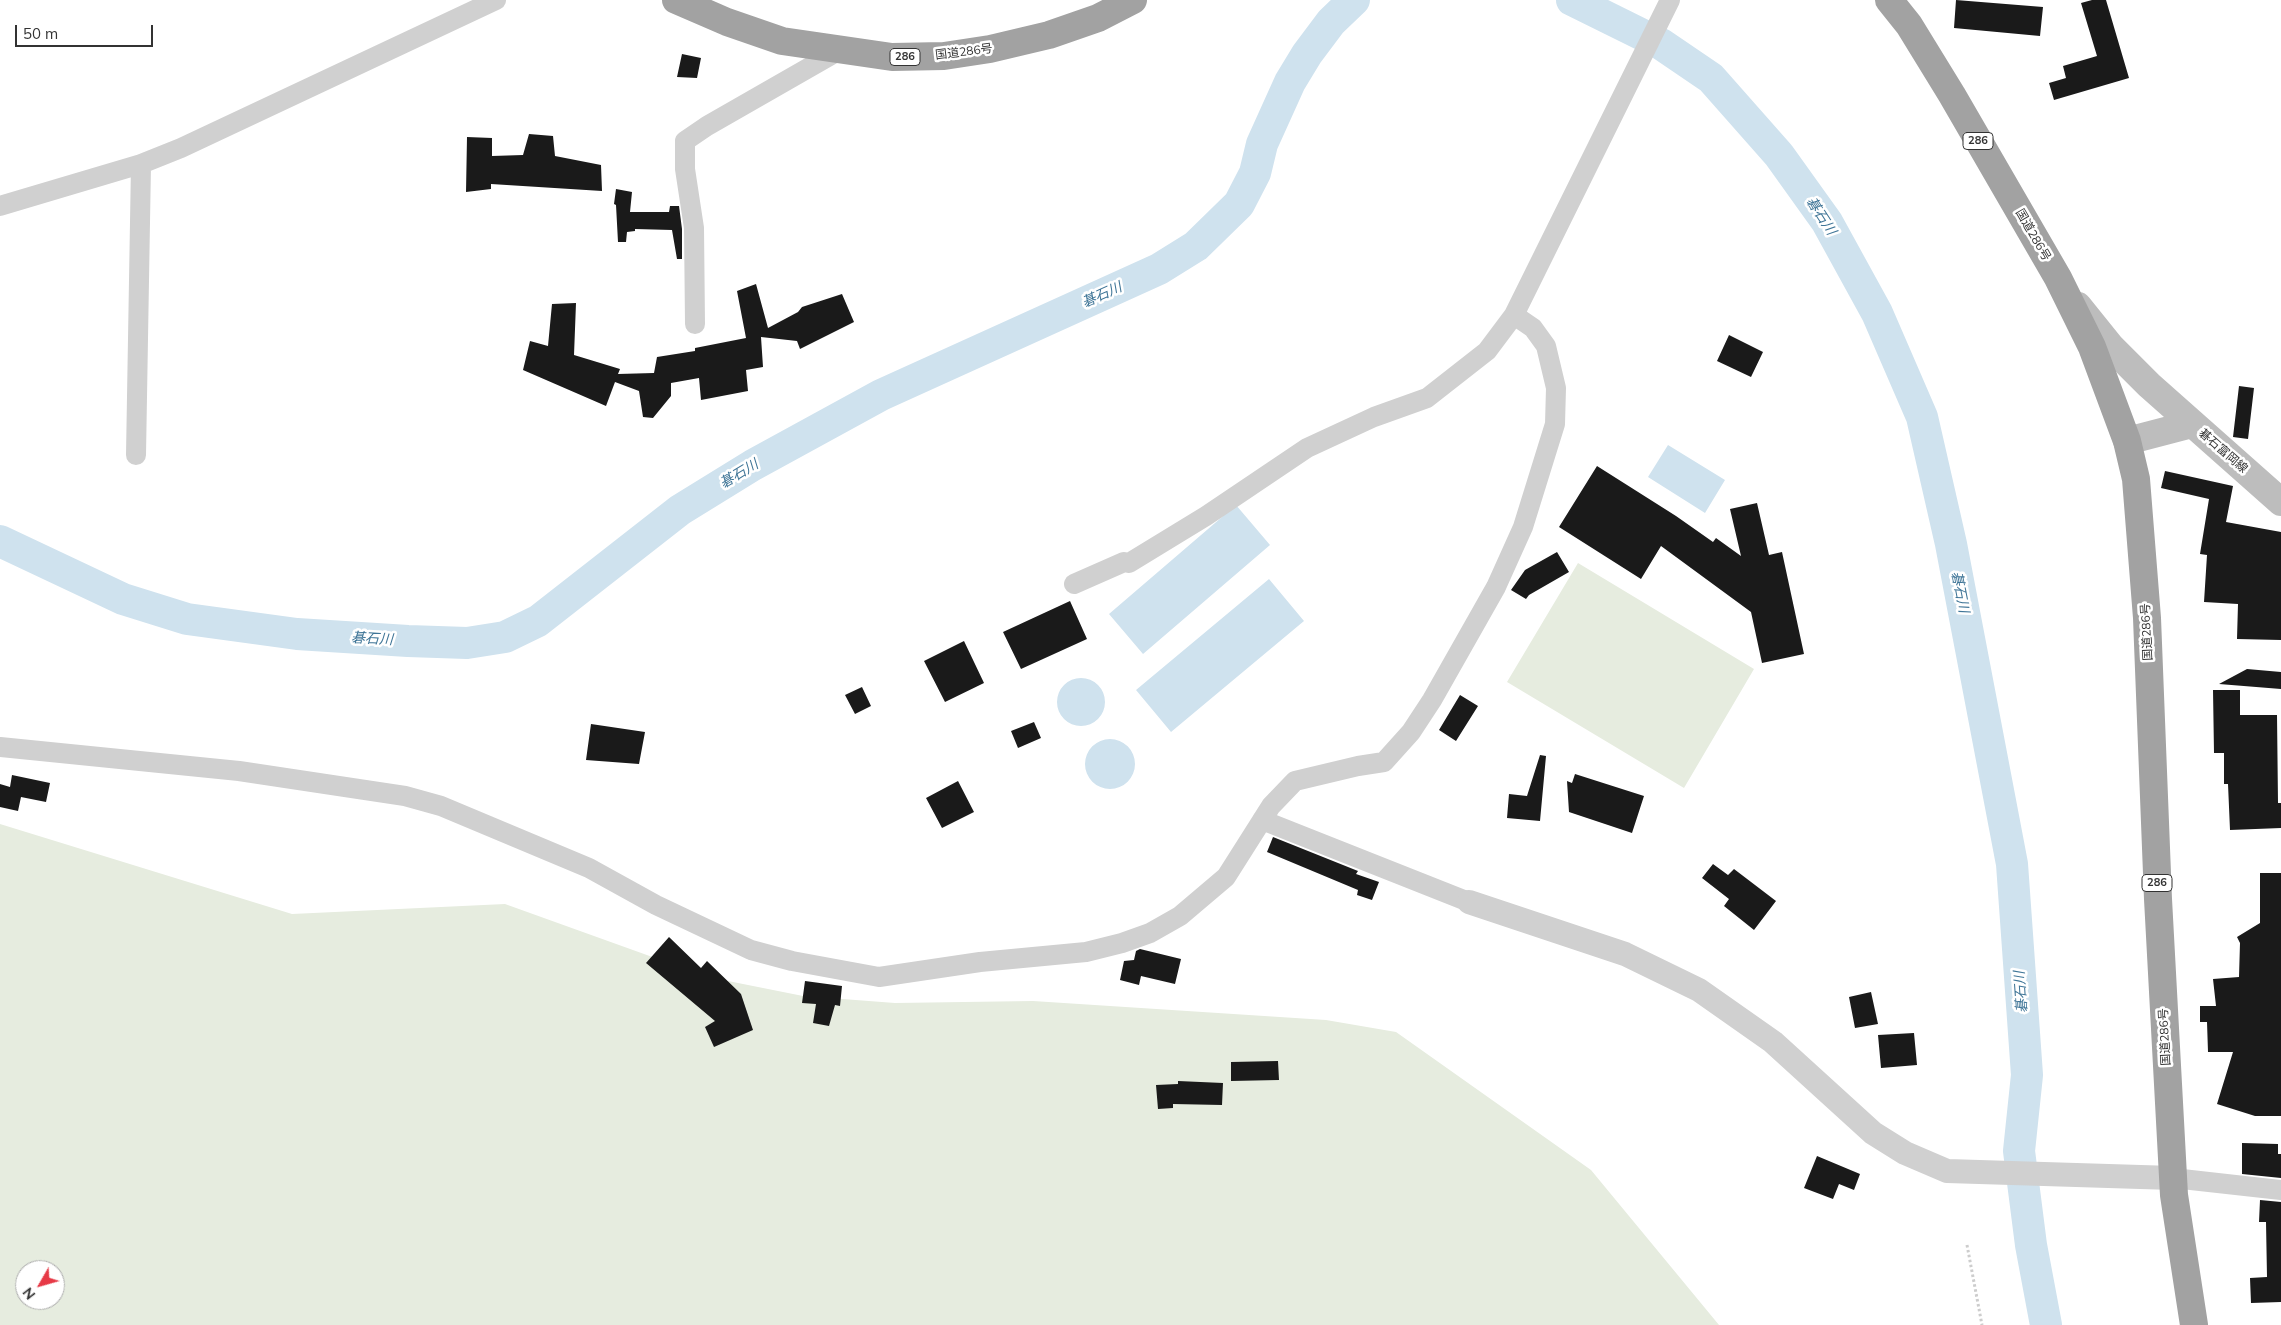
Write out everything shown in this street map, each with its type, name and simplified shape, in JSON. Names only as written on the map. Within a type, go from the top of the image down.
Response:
[{"type":"highway","name":"国道286号","points":[[676,0],[726,22],[782,41],[892,57],[944,56],[990,49],[1049,35],[1098,18],[1133,0]]},
{"type":"highway","name":"国道286号","points":[[1889,0],[1909,25],[1952,95],[2061,285],[2092,347],[2127,441],[2136,479],[2147,618],[2158,899],[2161,1178],[2194,1325]]},
{"type":"main road","points":[[2061,285],[2111,347],[2192,424]]},
{"type":"main road","name":"碁石富岡線","points":[[2127,441],[2192,424],[2281,502]]},
{"type":"street","points":[[0,206],[141,164],[190,144],[496,0]]},
{"type":"street","points":[[1074,584],[1124,562],[1129,563],[1206,516],[1307,448],[1374,418],[1427,398],[1488,351],[1514,315],[1670,0]]},
{"type":"street","points":[[696,324],[694,228],[685,169],[685,141],[707,126],[838,50]]},
{"type":"street","points":[[136,455],[141,164]]},
{"type":"street","points":[[0,747],[239,771],[405,796],[441,806],[589,868],[656,905],[751,950],[792,961],[880,977],[980,962],[1086,952],[1150,933],[1180,916],[1226,877],[1272,806],[1295,781],[1358,766],[1384,762],[1411,732],[1432,700],[1496,587],[1523,527],[1555,424],[1556,388],[1546,346],[1533,328],[1514,315]]},
{"type":"street","points":[[1262,820],[1469,902],[1625,954],[1699,990],[1773,1042],[1873,1133],[1905,1154],[1947,1171],[2161,1178],[2281,1190]]},
{"type":"path","points":[[1967,1246],[1982,1325]]},
{"type":"shaded area","points":[[1578,563],[1754,669],[1684,788],[1507,682]]},
{"type":"shaded area","points":[[0,824],[292,914],[505,904],[708,977],[803,996],[895,1003],[1033,1001],[1326,1020],[1396,1032],[1591,1170],[1719,1325],[0,1325]]},
{"type":"water","points":[[1668,445],[1725,480],[1705,513],[1648,477]]},
{"type":"water","points":[[1236,505],[1270,545],[1143,654],[1109,614]]},
{"type":"water","points":[[1269,579],[1304,621],[1171,732],[1136,690]]},
{"type":"water","points":[[1076,678],[1086,678],[1095,682],[1101,688],[1105,702],[1101,716],[1095,722],[1086,726],[1076,726],[1067,722],[1061,716],[1057,707],[1057,697],[1061,688],[1067,682]]},
{"type":"water","points":[[1110,739],[1120,741],[1128,746],[1133,754],[1135,764],[1133,774],[1128,782],[1120,787],[1110,789],[1100,787],[1092,782],[1087,774],[1085,764],[1087,754],[1092,746],[1100,741]]},
{"type":"building","points":[[1956,0],[2043,7],[2040,36],[1954,28]]},
{"type":"building","points":[[2092,0],[2106,0],[2129,78],[2054,100],[2049,83],[2066,78],[2063,66],[2097,56],[2081,3]]},
{"type":"building","points":[[682,54],[701,58],[697,78],[677,77]]},
{"type":"building","points":[[529,134],[553,136],[555,156],[601,165],[602,191],[491,184],[491,189],[466,192],[467,137],[492,138],[492,156],[523,155]]},
{"type":"building","points":[[616,189],[632,192],[630,212],[669,212],[670,206],[679,206],[682,229],[682,259],[677,259],[672,230],[635,229],[635,231],[627,232],[626,242],[618,242],[616,205],[614,204]]},
{"type":"building","points":[[756,284],[768,328],[798,312],[802,307],[842,294],[854,322],[800,349],[797,341],[761,337],[763,367],[746,370],[748,391],[701,400],[699,378],[671,383],[671,396],[653,418],[643,417],[639,391],[615,382],[606,406],[523,370],[530,341],[548,346],[552,304],[576,303],[574,355],[620,369],[618,374],[654,373],[657,357],[695,351],[695,348],[746,338],[737,291]]},
{"type":"building","points":[[1729,335],[1763,352],[1751,377],[1717,361]]},
{"type":"building","points":[[2239,386],[2254,388],[2248,439],[2233,437]]},
{"type":"building","points":[[1597,466],[1713,542],[1716,538],[1741,556],[1730,509],[1757,503],[1769,555],[1782,552],[1804,654],[1762,663],[1751,612],[1661,546],[1641,579],[1559,527]]},
{"type":"building","points":[[2165,471],[2233,486],[2226,522],[2281,532],[2281,640],[2237,639],[2238,604],[2204,602],[2207,555],[2200,554],[2209,499],[2161,488]]},
{"type":"building","points":[[1557,552],[1569,572],[1529,595],[1526,599],[1511,590],[1525,570]]},
{"type":"building","points":[[1070,601],[1087,639],[1021,669],[1003,632]]},
{"type":"building","points":[[964,641],[984,683],[945,702],[924,661]]},
{"type":"building","points":[[2247,669],[2281,672],[2281,689],[2219,684]]},
{"type":"building","points":[[862,687],[871,706],[855,714],[845,695]]},
{"type":"building","points":[[2213,690],[2240,690],[2240,715],[2277,715],[2278,803],[2281,803],[2281,828],[2230,830],[2228,784],[2224,784],[2224,753],[2214,753]]},
{"type":"building","points":[[1460,695],[1478,706],[1456,741],[1439,730]]},
{"type":"building","points":[[1034,722],[1041,738],[1018,748],[1011,731]]},
{"type":"building","points":[[591,724],[645,732],[639,764],[586,760]]},
{"type":"building","points":[[1540,755],[1546,756],[1540,821],[1507,818],[1509,794],[1527,796]]},
{"type":"building","points":[[1575,774],[1644,796],[1632,833],[1569,812],[1567,781],[1572,783]]},
{"type":"building","points":[[12,775],[50,783],[46,802],[21,797],[18,811],[0,807],[0,784],[10,787]]},
{"type":"building","points":[[958,781],[974,812],[942,828],[926,798]]},
{"type":"building","points":[[1273,837],[1358,871],[1356,874],[1379,882],[1372,900],[1357,895],[1358,890],[1267,852]]},
{"type":"building","points":[[1713,864],[1728,875],[1734,869],[1776,901],[1754,930],[1724,906],[1729,899],[1702,878]]},
{"type":"building","points":[[2260,873],[2281,873],[2281,1116],[2255,1116],[2217,1104],[2233,1052],[2208,1052],[2207,1022],[2200,1022],[2200,1006],[2216,1006],[2213,979],[2239,977],[2240,943],[2237,937],[2260,923]]},
{"type":"building","points":[[669,937],[701,968],[707,961],[741,994],[753,1030],[714,1047],[705,1027],[715,1021],[646,963]]},
{"type":"building","points":[[1140,949],[1181,959],[1175,984],[1141,976],[1139,985],[1120,980],[1124,961],[1134,960],[1136,951]]},
{"type":"building","points":[[805,981],[842,986],[840,1006],[835,1005],[829,1026],[813,1023],[816,1004],[802,1003]]},
{"type":"building","points":[[1871,992],[1878,1024],[1855,1028],[1849,997]]},
{"type":"building","points":[[1914,1033],[1917,1065],[1881,1068],[1878,1035]]},
{"type":"building","points":[[1278,1061],[1279,1080],[1231,1081],[1231,1062]]},
{"type":"building","points":[[1178,1081],[1223,1083],[1222,1105],[1173,1104],[1173,1108],[1158,1109],[1156,1085],[1178,1084]]},
{"type":"building","points":[[2242,1143],[2278,1144],[2278,1154],[2281,1154],[2281,1178],[2242,1174]]},
{"type":"building","points":[[1817,1156],[1860,1174],[1854,1190],[1839,1184],[1833,1199],[1804,1188]]},
{"type":"building","points":[[2260,1200],[2281,1202],[2281,1302],[2251,1303],[2250,1278],[2267,1277],[2266,1222],[2259,1222]]},
{"type":"waterway","name":"碁石川","points":[[0,541],[123,599],[187,619],[297,634],[408,641],[467,643],[505,637],[538,621],[680,510],[753,465],[881,395],[1159,269],[1196,246],[1239,204],[1255,173],[1262,144],[1290,82],[1307,54],[1331,22],[1354,0]]},
{"type":"waterway","name":"碁石川","points":[[1572,0],[1661,44],[1711,78],[1779,155],[1827,222],[1877,313],[1922,417],[1951,544],[2012,864],[2027,1075],[2019,1151],[2031,1245],[2046,1325]]}]
